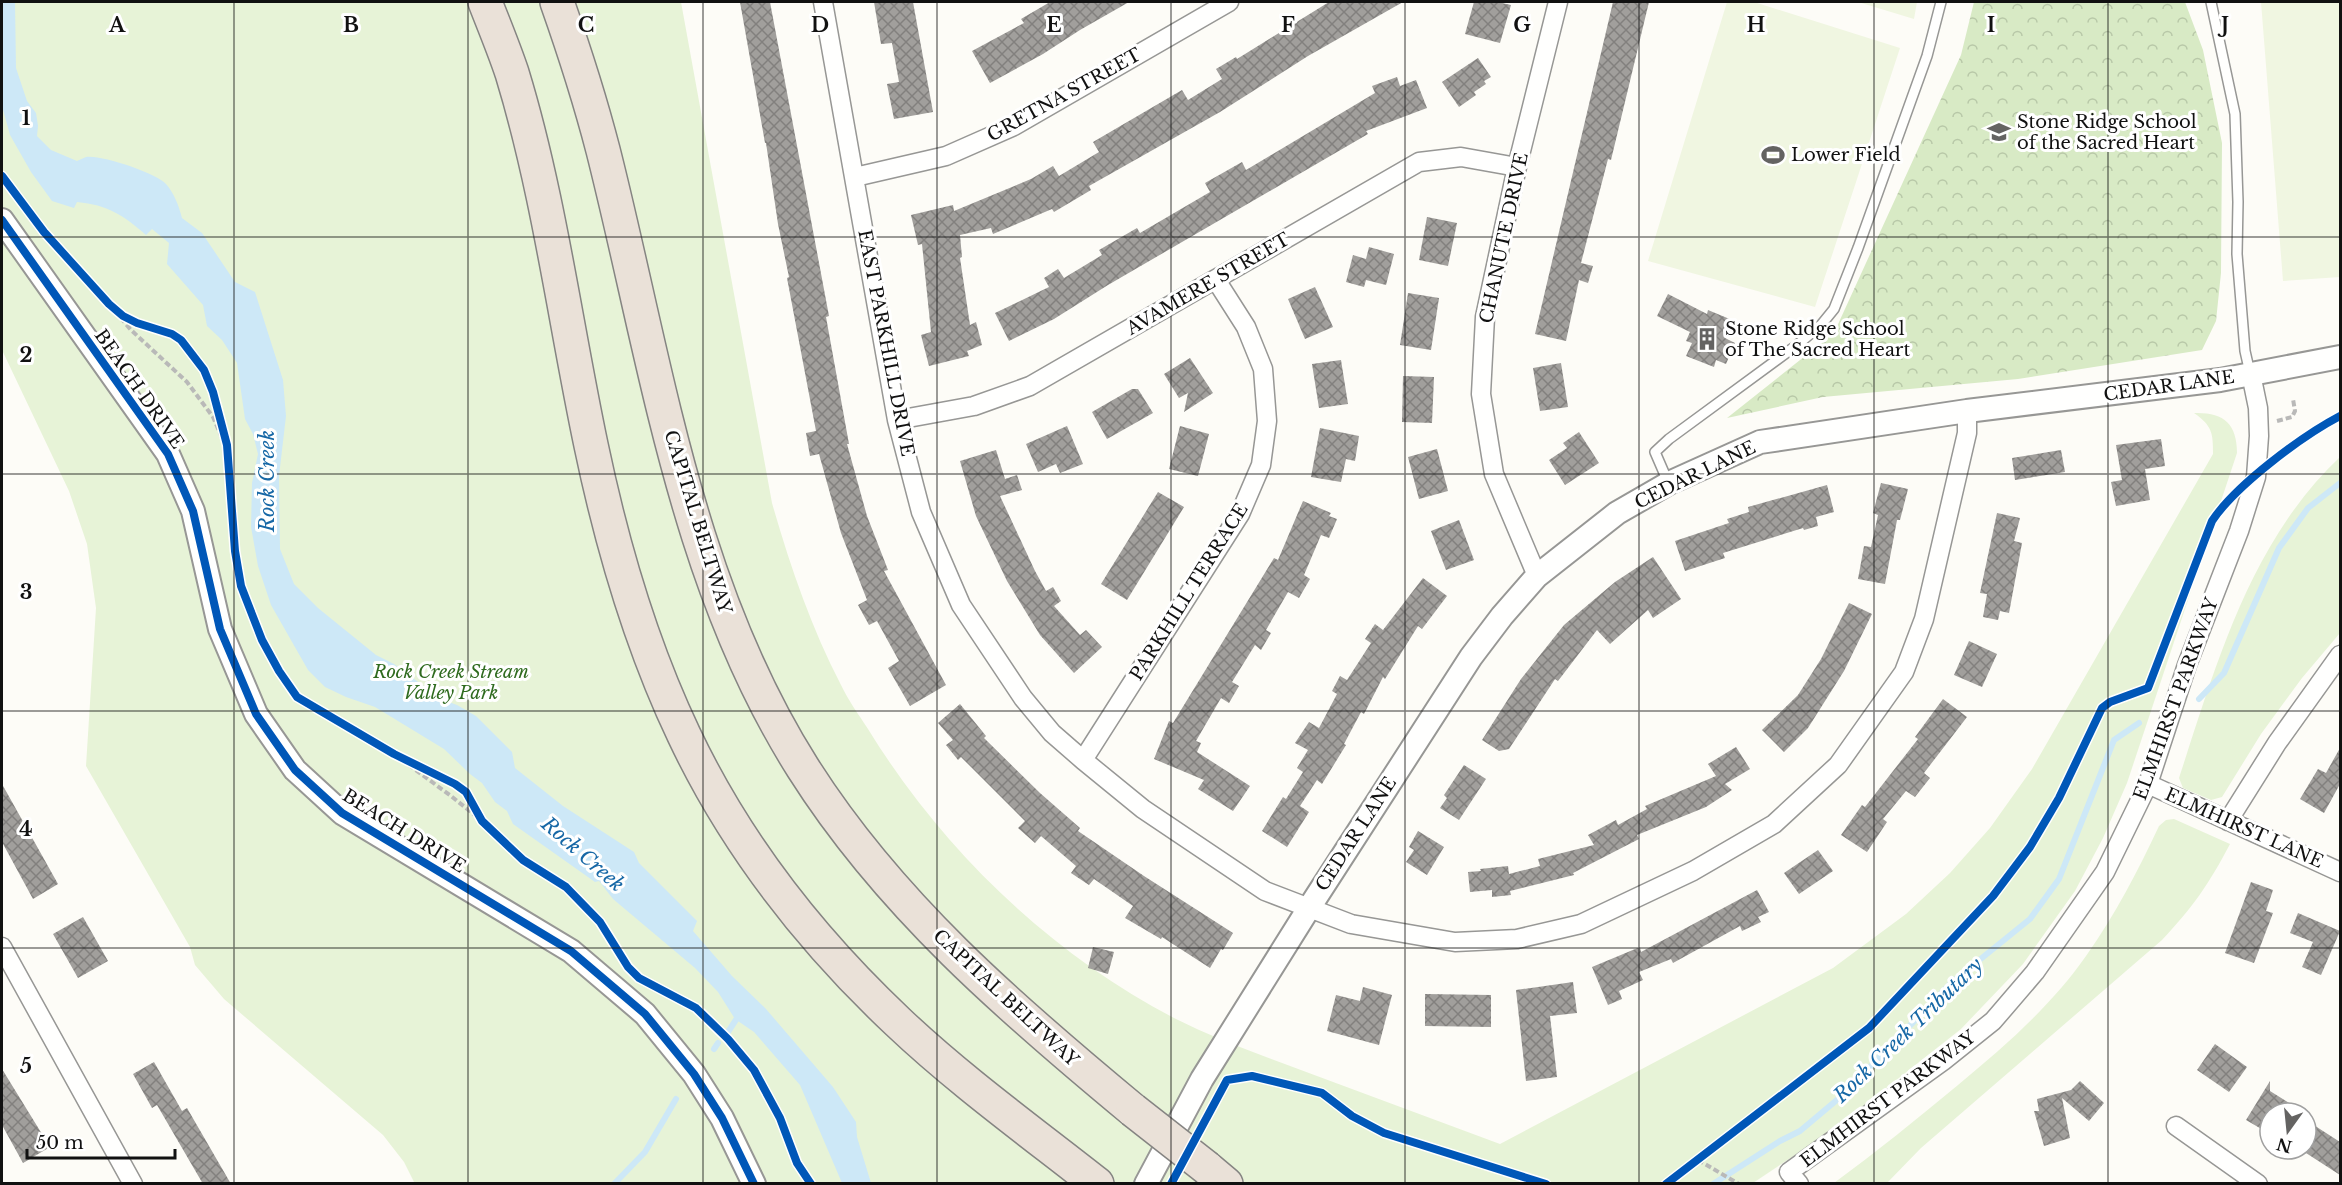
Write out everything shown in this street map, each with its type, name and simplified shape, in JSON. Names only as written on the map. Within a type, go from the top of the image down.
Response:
[{"type":"highway","points":[[486,2],[512,72],[535,163],[592,448],[617,550],[647,644],[684,735],[729,818],[780,893],[832,956],[899,1023],[975,1087],[1096,1182]]},
{"type":"highway","name":"CAPITAL BELTWAY","points":[[557,2],[574,50],[602,148],[668,430],[698,533],[729,622],[761,692],[802,767],[853,839],[951,951],[1028,1023],[1216,1176]]},
{"type":"street","name":"EAST PARKHILL DRIVE","points":[[824,2],[897,420],[921,512],[961,605],[1023,698],[1052,733],[1083,760],[1143,809],[1264,891],[1351,924],[1455,942],[1517,939],[1581,924],[1693,871],[1774,824],[1839,765],[1904,672],[1924,619],[1967,433],[1967,411]]},
{"type":"street","name":"GRETNA STREET","points":[[855,177],[946,156],[1014,126],[1229,2]]},
{"type":"street","name":"CHANUTE DRIVE","points":[[1537,576],[1494,474],[1481,394],[1485,317],[1517,167],[1558,2]]},
{"type":"street","name":"AVAMERE STREET","points":[[897,420],[974,406],[1030,386],[1419,162],[1461,157],[1517,167]]},
{"type":"street","name":"BEACH DRIVE","points":[[2,220],[168,454],[193,510],[220,629],[256,714],[295,770],[342,813],[571,951],[645,1014],[694,1074],[722,1118],[754,1184]]},
{"type":"street","name":"PARKHILL TERRACE","points":[[1083,760],[1240,514],[1261,465],[1267,421],[1263,369],[1246,327],[1216,280]]},
{"type":"street","name":"CEDAR LANE","points":[[1146,1184],[1202,1079],[1471,657],[1502,616],[1537,576],[1617,513],[1669,483],[1760,442],[1967,411],[2220,380],[2340,357]]},
{"type":"street","name":"ELMHIRST PARKWAY","points":[[1794,1178],[1993,1020],[2035,972],[2105,872],[2148,784],[2187,665],[2239,531],[2256,477],[2259,436],[2258,408],[2251,374]]},
{"type":"street","points":[[2228,821],[2277,743],[2340,655]]},
{"type":"street","name":"ELMHIRST LANE","points":[[2148,784],[2340,872]]},
{"type":"street","points":[[2,947],[133,1184]]},
{"type":"street","points":[[2176,1126],[2258,1184]]},
{"type":"lane","points":[[1669,483],[1655,452],[1669,439],[1821,326],[1834,309],[1928,56],[1941,2]]},
{"type":"lane","points":[[2211,2],[2235,114],[2237,254],[2245,351],[2251,374]]},
{"type":"path","points":[[102,296],[131,330],[187,382],[213,417],[228,452]]},
{"type":"path","points":[[109,304],[123,316],[137,323]]},
{"type":"path","points":[[2275,428],[2277,420],[2292,417],[2295,411],[2293,399]]},
{"type":"path","points":[[217,408],[229,464]]},
{"type":"path","points":[[384,748],[447,781]]},
{"type":"path","points":[[394,754],[485,824]]},
{"type":"path","points":[[471,802],[485,824]]},
{"type":"path","points":[[1690,1166],[1707,1153]]},
{"type":"path","points":[[1698,1160],[1738,1183]]},
{"type":"green space","name":"Rock Creek Stream Valley Park","points":[[2,2],[681,2],[772,503],[802,596],[830,663],[850,702],[897,773],[929,816],[1002,894],[1083,962],[1128,992],[1174,1018],[1227,1042],[1500,1144],[1833,968],[1906,914],[1950,873],[1990,828],[2032,769],[2213,454],[2210,430],[2205,422],[2194,413],[2213,415],[2226,421],[2234,434],[2237,453],[2127,783],[2103,838],[2075,891],[2023,964],[1961,1029],[1838,1126],[1753,1183],[415,1184],[404,1162],[383,1135],[224,999],[195,965],[190,947],[86,766],[96,608],[87,544],[69,491],[2,350]]},
{"type":"green space","name":"Lower Field","points":[[1727,2],[1754,2],[1900,48],[1815,307],[1648,261]]},
{"type":"green space","points":[[1858,2],[1917,2],[1914,19]]},
{"type":"green space","points":[[1974,2],[2185,2],[2203,50],[2222,143],[2221,273],[2216,321],[2202,350],[2018,379],[1823,397],[1727,418],[1834,333],[1961,55]]},
{"type":"green space","points":[[2261,2],[2340,2],[2340,277],[2283,281]]},
{"type":"green space","points":[[2340,457],[2340,633],[2302,678],[2261,734],[2222,797],[2211,800],[2183,788],[2179,778],[2222,649],[2259,566],[2282,527],[2309,491]]},
{"type":"green space","points":[[2174,819],[2230,844],[2200,895],[2162,940],[1921,1148],[1887,1183],[1834,1183],[1976,1070],[2043,1009],[2086,956],[2107,925],[2159,826],[2166,820]]},
{"type":"water","name":"Rock Creek","points":[[2,2],[15,2],[16,68],[27,101],[36,113],[37,136],[51,150],[77,161],[86,157],[103,158],[140,170],[161,180],[174,196],[182,218],[202,233],[235,282],[255,292],[283,380],[286,416],[279,476],[280,549],[294,584],[318,608],[376,655],[394,664],[441,699],[476,716],[512,752],[515,768],[563,806],[634,852],[639,863],[697,921],[693,931],[732,976],[766,1009],[833,1087],[856,1122],[857,1137],[871,1183],[842,1183],[800,1085],[754,1032],[735,1019],[718,992],[695,968],[613,899],[599,881],[595,882],[513,824],[507,811],[495,802],[482,783],[444,749],[375,707],[325,687],[308,670],[271,605],[258,566],[251,527],[252,483],[258,454],[253,434],[245,419],[237,363],[222,340],[207,326],[203,305],[167,264],[169,243],[152,229],[146,235],[130,222],[106,208],[77,202],[74,208],[52,201],[31,172],[10,135],[2,106]]},
{"type":"building","points":[[740,2],[770,2],[829,316],[826,317],[849,444],[847,444],[867,516],[888,570],[884,571],[946,685],[910,706],[888,668],[899,661],[877,621],[869,625],[858,605],[867,600],[841,533],[819,454],[810,456],[806,433],[816,431],[787,278],[789,277]]},
{"type":"building","points":[[874,2],[913,2],[933,112],[894,119],[887,84],[899,82],[892,43],[881,44]]},
{"type":"building","points":[[1050,2],[1129,2],[990,83],[972,51],[1024,23],[1021,19]]},
{"type":"building","points":[[1329,2],[1403,2],[1308,56],[1220,112],[1089,186],[1091,190],[1054,212],[1052,209],[993,234],[991,228],[960,235],[962,257],[960,258],[970,325],[976,322],[982,345],[967,351],[969,356],[929,366],[921,335],[931,332],[922,244],[918,245],[911,215],[953,205],[954,211],[1031,179],[1053,166],[1059,176],[1099,152],[1093,142],[1182,90],[1188,100],[1222,79],[1216,69],[1236,57],[1237,59]]},
{"type":"building","points":[[1474,2],[1497,2],[1511,5],[1500,43],[1465,34]]},
{"type":"building","points":[[1613,2],[1649,2],[1611,160],[1608,159],[1581,263],[1593,266],[1588,283],[1579,280],[1566,341],[1535,334]]},
{"type":"building","points":[[1478,58],[1491,77],[1484,81],[1486,84],[1474,92],[1476,95],[1459,107],[1442,82]]},
{"type":"building","points":[[1397,77],[1400,86],[1416,80],[1427,108],[1366,131],[1368,134],[1108,285],[1054,319],[1009,341],[995,313],[1049,287],[1044,278],[1058,269],[1064,278],[1102,255],[1099,250],[1137,228],[1140,233],[1210,192],[1205,183],[1242,162],[1246,170],[1375,93],[1372,86]]},
{"type":"building","points":[[1427,217],[1457,223],[1448,266],[1419,260]]},
{"type":"building","points":[[1369,247],[1394,254],[1386,285],[1366,280],[1364,287],[1346,282],[1353,255],[1366,259]]},
{"type":"building","points":[[1315,287],[1333,327],[1305,339],[1288,299]]},
{"type":"building","points":[[1408,293],[1439,298],[1431,350],[1400,345]]},
{"type":"building","name":"Stone Ridge School of The Sacred Heart","points":[[1668,294],[1707,314],[1708,310],[1732,320],[1725,338],[1735,343],[1726,364],[1716,360],[1714,367],[1686,356],[1692,343],[1686,341],[1690,332],[1657,316]]},
{"type":"building","points":[[1190,358],[1213,393],[1184,412],[1188,393],[1179,398],[1164,374]]},
{"type":"building","points":[[1341,360],[1348,404],[1319,408],[1312,364]]},
{"type":"building","points":[[1561,363],[1568,407],[1540,411],[1533,368]]},
{"type":"building","points":[[1403,376],[1434,377],[1432,423],[1402,422]]},
{"type":"building","points":[[1132,389],[1138,389],[1153,413],[1107,439],[1092,412]]},
{"type":"building","points":[[1067,426],[1083,464],[1060,473],[1056,464],[1038,472],[1026,444]]},
{"type":"building","points":[[1180,426],[1209,434],[1198,476],[1169,469]]},
{"type":"building","points":[[1320,428],[1359,436],[1355,461],[1346,459],[1341,482],[1311,477]]},
{"type":"building","points":[[1579,432],[1599,463],[1565,485],[1549,460],[1567,448],[1563,443]]},
{"type":"building","points":[[2161,439],[2165,466],[2145,469],[2150,500],[2116,506],[2111,482],[2122,480],[2116,445]]},
{"type":"building","points":[[1437,449],[1448,491],[1419,499],[1408,457]]},
{"type":"building","points":[[996,450],[1005,479],[1017,475],[1022,490],[1000,496],[1035,571],[1046,591],[1053,587],[1061,601],[1054,606],[1080,635],[1086,630],[1102,647],[1074,673],[1040,635],[1007,581],[976,516],[960,461]]},
{"type":"building","points":[[2061,450],[2065,472],[2015,480],[2012,458]]},
{"type":"building","points":[[1881,483],[1908,489],[1900,520],[1897,520],[1885,584],[1858,579],[1864,546],[1871,547],[1878,515],[1873,513]]},
{"type":"building","points":[[1827,485],[1834,512],[1816,517],[1818,526],[1804,530],[1803,528],[1723,553],[1725,558],[1685,571],[1675,541],[1729,523],[1727,519],[1749,512],[1748,507]]},
{"type":"building","points":[[1158,492],[1184,507],[1127,600],[1101,584]]},
{"type":"building","points":[[1303,501],[1331,513],[1329,516],[1337,519],[1329,538],[1321,535],[1304,575],[1310,579],[1299,598],[1288,592],[1266,630],[1271,633],[1261,650],[1255,645],[1232,682],[1239,686],[1229,703],[1221,698],[1196,741],[1201,743],[1197,752],[1250,786],[1233,811],[1198,789],[1204,780],[1154,759],[1169,721],[1173,723],[1274,558],[1278,560]]},
{"type":"building","points":[[1997,513],[2020,518],[2014,541],[2022,543],[2009,613],[2000,611],[1998,620],[1983,617],[1987,594],[1980,593]]},
{"type":"building","points":[[1459,520],[1474,560],[1446,570],[1431,531]]},
{"type":"building","points":[[1653,557],[1681,599],[1653,618],[1648,610],[1610,644],[1597,630],[1558,681],[1555,679],[1509,749],[1499,751],[1482,740],[1521,679],[1564,625],[1615,582]]},
{"type":"building","points":[[1423,578],[1447,596],[1422,629],[1418,626],[1385,679],[1383,677],[1364,714],[1361,712],[1344,744],[1346,745],[1322,784],[1317,780],[1300,806],[1309,812],[1287,847],[1262,831],[1283,797],[1286,799],[1303,772],[1297,768],[1308,750],[1295,743],[1309,722],[1319,728],[1337,694],[1332,691],[1340,676],[1347,680],[1371,643],[1365,639],[1375,624],[1383,630]]},
{"type":"building","points":[[1849,603],[1872,614],[1844,671],[1808,728],[1784,752],[1762,730],[1798,695],[1821,659]]},
{"type":"building","points":[[1969,641],[1997,654],[1982,687],[1954,675]]},
{"type":"building","points":[[1943,699],[1967,717],[1924,773],[1930,778],[1915,797],[1906,791],[1883,819],[1887,822],[1867,852],[1841,835],[1862,805],[1865,807],[1918,739],[1915,737]]},
{"type":"building","points":[[960,704],[986,736],[984,738],[1040,793],[1080,828],[1078,831],[1233,933],[1210,968],[1162,937],[1161,939],[1125,918],[1133,906],[1094,879],[1089,885],[1071,873],[1076,866],[1041,836],[1035,843],[1018,828],[1025,821],[961,757],[958,760],[946,745],[953,740],[938,723]]},
{"type":"building","points":[[1736,747],[1750,769],[1725,784],[1732,790],[1706,807],[1637,835],[1639,839],[1573,873],[1574,875],[1510,891],[1511,895],[1492,897],[1492,890],[1470,892],[1468,872],[1508,866],[1509,874],[1540,866],[1538,859],[1594,845],[1588,835],[1616,820],[1618,825],[1647,809],[1645,806],[1716,776],[1708,764]]},
{"type":"building","points":[[2340,748],[2340,784],[2324,813],[2300,799],[2318,769],[2326,773]]},
{"type":"building","points":[[1464,765],[1486,779],[1459,820],[1440,808],[1447,798],[1444,795]]},
{"type":"building","points":[[2,784],[58,884],[33,899],[2,842]]},
{"type":"building","points":[[1418,831],[1444,847],[1427,875],[1406,862],[1414,850],[1409,847]]},
{"type":"building","points":[[1818,850],[1833,871],[1799,894],[1784,873]]},
{"type":"building","points":[[2251,882],[2273,890],[2266,911],[2273,913],[2254,963],[2225,953]]},
{"type":"building","points":[[1757,890],[1769,912],[1758,917],[1761,922],[1742,931],[1740,926],[1673,963],[1671,959],[1639,972],[1643,980],[1619,991],[1622,999],[1608,1005],[1592,967],[1640,947],[1641,952]]},
{"type":"building","points":[[2298,913],[2340,931],[2321,975],[2302,967],[2313,942],[2290,933]]},
{"type":"building","points":[[83,917],[108,961],[78,978],[53,934]]},
{"type":"building","points":[[1093,947],[1114,952],[1108,974],[1088,968]]},
{"type":"building","points":[[1573,982],[1577,1013],[1550,1016],[1557,1077],[1526,1081],[1516,990]]},
{"type":"building","points":[[1363,987],[1392,995],[1379,1045],[1327,1031],[1336,995],[1360,1001]]},
{"type":"building","points":[[1425,994],[1491,995],[1491,1027],[1425,1026]]},
{"type":"building","points":[[2215,1044],[2247,1067],[2229,1092],[2197,1070]]},
{"type":"building","points":[[154,1062],[182,1111],[187,1108],[231,1184],[203,1184],[157,1105],[152,1108],[133,1074]]},
{"type":"building","points":[[2,1069],[50,1147],[23,1163],[2,1125]]},
{"type":"building","points":[[2080,1081],[2104,1103],[2089,1121],[2062,1098],[2070,1138],[2044,1146],[2034,1111],[2039,1111],[2037,1099],[2071,1090]]},
{"type":"building","points":[[2270,1081],[2270,1091],[2286,1101],[2258,1101],[2258,1127],[2246,1120]]},
{"type":"building","points":[[2318,1128],[2340,1142],[2340,1175],[2318,1161]]},
{"type":"waterway","name":"Rock Creek Tributary","points":[[2199,699],[2224,673],[2279,548],[2308,508],[2340,483]]},
{"type":"waterway","name":"Rock Creek Tributary","points":[[1713,1184],[1780,1141],[1800,1131],[1844,1094],[1951,983],[2030,919],[2059,879],[2114,740],[2139,723]]},
{"type":"waterway","points":[[728,1032],[739,1015]]},
{"type":"waterway","points":[[714,1049],[718,1043]]},
{"type":"waterway","points":[[614,1184],[645,1152],[676,1099]]},
{"type":"cycle path","points":[[2,176],[44,232],[109,304],[123,316],[172,334],[181,340],[204,370],[213,392],[227,445],[235,551],[241,586],[262,640],[297,697],[394,754],[455,784],[466,792],[482,821],[523,860],[566,887],[600,922],[628,967],[639,978],[696,1008],[728,1039],[754,1070],[780,1118],[797,1163],[811,1184]]},
{"type":"cycle path","points":[[2,220],[168,454],[193,511],[220,629],[256,714],[295,770],[342,813],[571,951],[645,1014],[694,1074],[722,1118],[754,1184]]},
{"type":"cycle path","points":[[1666,1184],[1869,1028],[1993,896],[2030,847],[2059,798],[2102,708],[2110,702],[2148,688],[2212,521],[2237,492],[2271,462],[2340,416]]},
{"type":"cycle path","points":[[1171,1184],[1227,1080],[1252,1076],[1322,1093],[1352,1116],[1384,1133],[1546,1184]]},
{"type":"place","name":"Stone Ridge School of the Sacred Heart","points":[[1999,132]]},
{"type":"place","name":"Lower Field","points":[[1773,155]]},
{"type":"place","name":"Stone Ridge School of The Sacred Heart","points":[[1707,339]]}]
